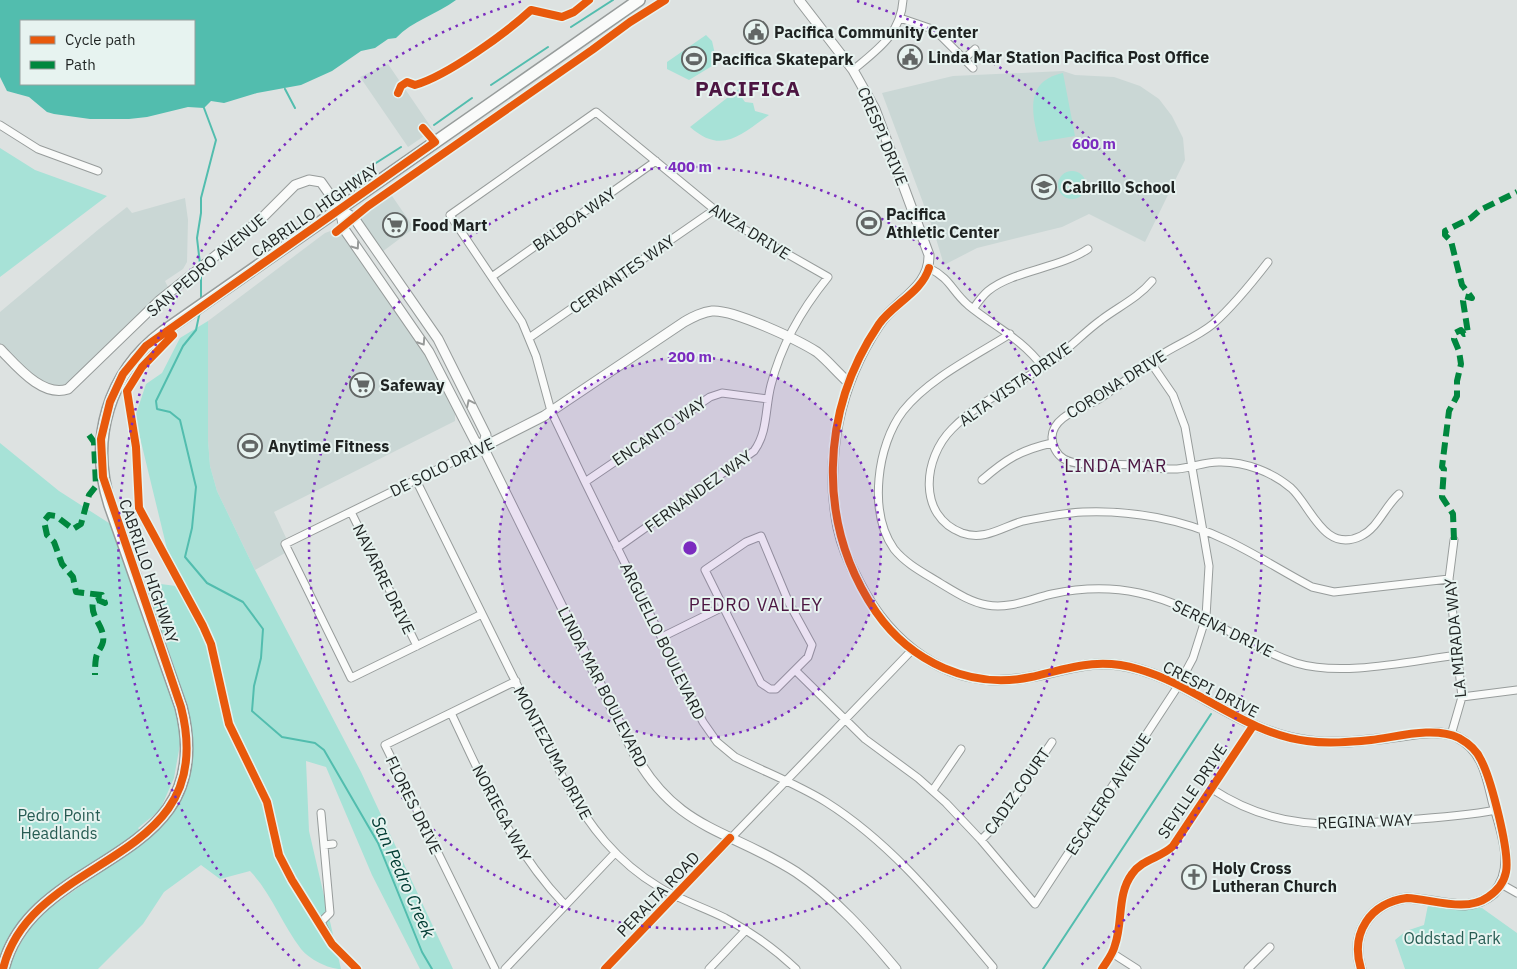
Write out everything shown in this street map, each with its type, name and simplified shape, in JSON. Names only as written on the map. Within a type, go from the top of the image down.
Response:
[{"type":"highway","name":"CABRILLO HIGHWAY","points":[[3,969],[12,942],[28,918],[55,896],[148,833],[172,803],[184,773],[186,735],[182,708],[109,499],[103,476],[101,454],[105,418],[121,377],[146,346],[173,325],[277,255],[639,0]]},
{"type":"street","name":"CRESPI DRIVE","points":[[799,0],[853,70],[875,109],[928,248],[929,268],[921,283],[893,307],[879,325],[848,382],[841,406],[835,446],[834,487],[838,531],[852,568],[870,604],[893,634],[912,650],[943,668],[980,678],[1018,679],[1074,665],[1106,664],[1137,668],[1178,686],[1253,726],[1287,737],[1322,742],[1354,742],[1434,733],[1451,735],[1467,743],[1479,756],[1496,810],[1507,861],[1501,884]]},
{"type":"street","points":[[853,70],[888,41],[900,18],[903,0]]},
{"type":"street","points":[[900,18],[935,30],[973,68]]},
{"type":"street","points":[[964,59],[975,49]]},
{"type":"street","name":"ANZA DRIVE","points":[[450,215],[596,112],[714,210],[741,229],[828,277],[807,304],[788,338]]},
{"type":"street","points":[[0,125],[41,150],[98,171]]},
{"type":"street","name":"BALBOA WAY","points":[[493,276],[656,162]]},
{"type":"street","name":"SAN PEDRO AVENUE","points":[[0,348],[40,385],[50,390],[61,392],[68,389],[153,306],[188,276],[264,217],[291,189],[302,181],[321,182],[340,209]]},
{"type":"street","name":"LINDA MAR BOULEVARD","points":[[340,209],[344,229],[420,339],[474,441],[483,447],[641,766],[657,788],[677,808],[699,823],[782,864],[822,892],[857,924],[896,969]]},
{"type":"street","name":"LINDA MAR BOULEVARD","points":[[340,209],[355,219],[438,339],[486,435],[483,447]]},
{"type":"street","name":"CERVANTES WAY","points":[[529,338],[714,210]]},
{"type":"street","name":"ARGUELLO BOULEVARD","points":[[450,215],[493,276],[529,338],[542,374],[551,411],[700,716],[716,742],[734,756],[787,780],[839,810],[891,851],[932,894],[993,967],[992,969]]},
{"type":"street","points":[[973,308],[996,285],[1073,258],[1088,249]]},
{"type":"street","name":"CORONA DRIVE","points":[[1052,443],[1054,429],[1062,418],[1098,399],[1151,362],[1194,338],[1214,323],[1268,262]]},
{"type":"street","points":[[929,268],[945,276],[961,298],[1027,347],[1043,367]]},
{"type":"street","name":"ALTA VISTA DRIVE","points":[[1152,281],[1137,296],[1099,321],[1066,351],[969,414],[945,435],[936,452],[929,478],[932,505],[942,519],[955,530],[972,536],[990,534],[1036,519],[1084,512],[1139,515],[1204,531],[1236,545],[1312,587],[1326,591],[1353,591],[1449,579]]},
{"type":"street","name":"DE SOLO DRIVE","points":[[482,614],[351,678],[285,544],[483,447],[551,411],[699,314],[712,311],[727,312],[788,338],[816,352],[848,382]]},
{"type":"street","name":"SERENA DRIVE","points":[[1010,334],[923,390],[902,412],[891,429],[883,452],[879,482],[881,518],[892,546],[915,567],[962,596],[986,605],[1013,605],[1074,590],[1112,589],[1154,596],[1206,617],[1272,653],[1310,667],[1351,668],[1458,655]]},
{"type":"street","name":"FERNANDEZ WAY","points":[[617,548],[754,452],[761,442],[765,431],[768,399],[775,371],[788,338]]},
{"type":"street","name":"ESCALERO AVENUE","points":[[795,670],[865,739],[933,790],[981,840],[1035,904],[1178,686],[1193,658],[1206,617],[1209,572],[1204,531],[1185,427],[1178,405],[1151,362]]},
{"type":"street","name":"ENCANTO WAY","points":[[585,482],[710,397],[722,393],[768,399]]},
{"type":"street","points":[[982,480],[1010,457],[1029,449],[1052,443],[1063,458],[1076,462],[1126,464],[1168,469],[1211,462],[1230,462],[1267,473],[1284,482],[1297,494],[1321,529],[1329,534],[1346,539],[1354,539],[1368,531],[1398,494]]},
{"type":"street","name":"MONTEZUMA DRIVE","points":[[416,480],[577,804],[590,824],[615,853],[645,878],[746,930],[780,954],[796,969]]},
{"type":"street","name":"NAVARRE DRIVE","points":[[351,512],[417,646]]},
{"type":"street","points":[[761,536],[789,603],[812,645],[808,657],[795,670],[776,689],[764,687],[705,570],[746,542],[761,536]]},
{"type":"street","name":"LA MIRADA WAY","points":[[1451,735],[1462,697],[1449,579],[1454,540]]},
{"type":"street","points":[[662,637],[723,606]]},
{"type":"street","name":"PERALTA ROAD","points":[[605,969],[912,650]]},
{"type":"street","name":"FLORES DRIVE","points":[[495,969],[385,745],[516,681]]},
{"type":"street","points":[[1462,697],[1517,690]]},
{"type":"street","name":"NORIEGA WAY","points":[[451,713],[511,836],[530,865],[565,905]]},
{"type":"street","name":"SEVILLE DRIVE","points":[[1102,969],[1112,953],[1117,938],[1123,894],[1131,875],[1141,865],[1162,856],[1173,846],[1253,726]]},
{"type":"street","name":"CADIZ COURT","points":[[981,840],[997,824],[1052,742]]},
{"type":"street","points":[[933,790],[961,749]]},
{"type":"street","name":"REGINA WAY","points":[[1212,789],[1239,806],[1262,815],[1316,824],[1348,824],[1452,816],[1496,810]]},
{"type":"street","points":[[321,813],[330,913],[322,920],[323,927],[332,944],[358,969]]},
{"type":"street","points":[[324,845],[333,844]]},
{"type":"street","points":[[505,969],[615,853]]},
{"type":"street","points":[[1361,969],[1357,950],[1360,932],[1365,922],[1378,909],[1396,900],[1407,898],[1473,904],[1489,897],[1501,884],[1517,893]]},
{"type":"street","points":[[709,969],[746,930]]},
{"type":"street","points":[[1248,969],[1270,947]]},
{"type":"street","points":[[1112,953],[1137,969]]},
{"type":"shaded area","points":[[0,0],[456,0],[409,27],[396,38],[388,39],[375,48],[361,51],[332,71],[301,85],[257,93],[224,103],[211,101],[204,108],[188,107],[147,117],[129,119],[90,119],[47,112],[29,97],[7,91],[0,77]]},
{"type":"shaded area","points":[[388,64],[433,130],[408,147],[360,77]]},
{"type":"shaded area","name":"Cabrillo School","points":[[1063,71],[1075,75],[1114,77],[1140,86],[1159,99],[1172,116],[1183,138],[1185,160],[1145,242],[1089,214],[1062,227],[977,248],[944,265],[934,232],[882,93],[953,76]]},
{"type":"shaded area","points":[[390,193],[414,228],[382,252],[357,219]]},
{"type":"shaded area","points":[[185,198],[188,220],[187,262],[183,269],[165,281],[168,287],[72,384],[60,389],[48,386],[28,373],[0,346],[0,312],[99,229],[127,207],[132,213]]},
{"type":"shaded area","points":[[336,229],[343,231],[433,365],[455,408],[455,421],[274,512],[287,540],[281,544],[285,553],[255,570],[217,491],[210,466],[208,440],[208,321],[325,233]]},
{"type":"green space","name":"Pacifica Skatepark","points":[[706,35],[712,41],[717,63],[689,80],[667,69],[667,62]]},
{"type":"green space","points":[[1063,73],[1075,136],[1039,142],[1033,110],[1036,91],[1050,77]]},
{"type":"green space","points":[[741,87],[740,95],[745,102],[753,103],[755,111],[769,115],[740,135],[721,141],[712,140],[690,127]]},
{"type":"green space","points":[[0,148],[35,170],[107,196],[0,277]]},
{"type":"green space","points":[[1072,171],[1082,175],[1086,185],[1082,195],[1072,199],[1062,195],[1058,185],[1062,175]]},
{"type":"green space","points":[[208,321],[208,440],[210,466],[217,491],[255,570],[361,772],[453,969],[420,969],[372,875],[326,767],[306,761],[309,831],[341,969],[319,963],[301,949],[265,889],[250,871],[220,879],[201,865],[164,892],[143,924],[98,969],[7,969],[33,920],[152,835],[185,786],[192,740],[174,667],[145,582],[176,586],[135,417],[146,384],[162,373],[180,338]]},
{"type":"green space","name":"Pedro Point Headlands","points":[[0,443],[59,491],[112,525],[163,666],[182,733],[174,778],[160,810],[138,828],[145,837],[33,918],[0,969]]},
{"type":"green space","name":"Oddstad Park","points":[[1428,905],[1482,908],[1517,933],[1517,969],[1405,969],[1395,940],[1406,931],[1424,925]]},
{"type":"waterway","points":[[571,27],[613,0]]},
{"type":"waterway","points":[[491,85],[548,47]]},
{"type":"waterway","points":[[285,89],[295,108]]},
{"type":"waterway","points":[[434,125],[472,98]]},
{"type":"waterway","name":"San Pedro Creek","points":[[200,264],[197,238],[201,198],[216,140],[204,108]]},
{"type":"waterway","points":[[354,177],[401,147]]},
{"type":"waterway","name":"San Pedro Creek","points":[[201,271],[201,299]]},
{"type":"waterway","name":"San Pedro Creek","points":[[200,311],[196,330],[183,346],[156,401],[157,409],[170,412],[180,420],[196,487],[192,528],[185,557],[207,583],[243,602],[263,629],[261,658],[254,686],[252,711],[282,737],[315,743],[324,750],[378,843],[422,952],[432,969]]},
{"type":"waterway","points":[[1043,969],[1211,714]]},
{"type":"marked path","points":[[1454,540],[1453,514],[1442,497],[1444,469],[1442,467],[1449,411],[1457,396],[1457,381],[1461,364],[1459,351],[1454,339],[1455,333],[1461,330],[1464,334],[1468,333],[1463,301],[1464,296],[1472,298],[1462,285],[1451,241],[1445,235],[1445,231],[1471,218],[1480,210],[1517,192]]},
{"type":"marked path","points":[[89,435],[94,442],[96,486],[89,495],[81,524],[73,529],[56,516],[49,515],[44,521],[47,535],[54,542],[62,564],[73,577],[76,592],[102,595],[105,603],[98,600],[93,602],[93,612],[103,639],[96,658],[95,675]]},
{"type":"cycle path","points":[[398,93],[401,86],[407,82],[415,85],[443,73],[492,41],[531,10],[562,17],[574,12],[589,0]]},
{"type":"cycle path","points":[[336,232],[368,206],[630,22],[665,0]]},
{"type":"cycle path","points":[[3,969],[21,930],[49,900],[150,829],[175,799],[186,759],[181,707],[103,477],[101,439],[110,402],[123,374],[146,346],[435,142],[423,128]]},
{"type":"cycle path","points":[[929,268],[914,291],[879,324],[859,358],[845,393],[836,430],[833,468],[835,505],[843,542],[856,578],[876,612],[890,630],[925,658],[944,668],[965,675],[986,679],[1009,680],[1031,677],[1071,667],[1110,664],[1138,669],[1160,677],[1181,686],[1262,729],[1284,736],[1315,742],[1339,742],[1371,740],[1415,733],[1438,733],[1459,738],[1466,742],[1475,750],[1481,760],[1494,799],[1505,849],[1506,872],[1504,879],[1497,889],[1479,902],[1459,905],[1407,898],[1383,906],[1373,913],[1361,932],[1358,943],[1361,969]]},
{"type":"cycle path","points":[[173,335],[142,367],[127,391],[136,447],[139,508],[211,644],[229,724],[267,802],[279,855],[292,880],[332,944],[357,969]]},
{"type":"cycle path","points":[[1102,969],[1114,948],[1122,899],[1127,882],[1141,865],[1173,846],[1253,726]]},
{"type":"cycle path","points":[[605,969],[730,838]]},
{"type":"place","name":"Pacifica Community Center","points":[[756,32]]},
{"type":"place","name":"Linda Mar Station Pacifica Post Office","points":[[910,57]]},
{"type":"place","name":"Pacifica Skatepark","points":[[694,59]]},
{"type":"place","name":"Cabrillo School","points":[[1044,187]]},
{"type":"place","name":"Pacifica Athletic Center","points":[[869,223]]},
{"type":"place","name":"Food Mart","points":[[395,225]]},
{"type":"place","name":"Safeway","points":[[362,385]]},
{"type":"place","name":"Anytime Fitness","points":[[250,446]]},
{"type":"place","name":"Holy Cross Lutheran Church","points":[[1194,877]]},
{"type":"district","name":"PACIFICA","points":[[748,89]]},
{"type":"district","name":"LINDA MAR","points":[[1116,466]]},
{"type":"district","name":"PEDRO VALLEY","points":[[756,605]]}]
